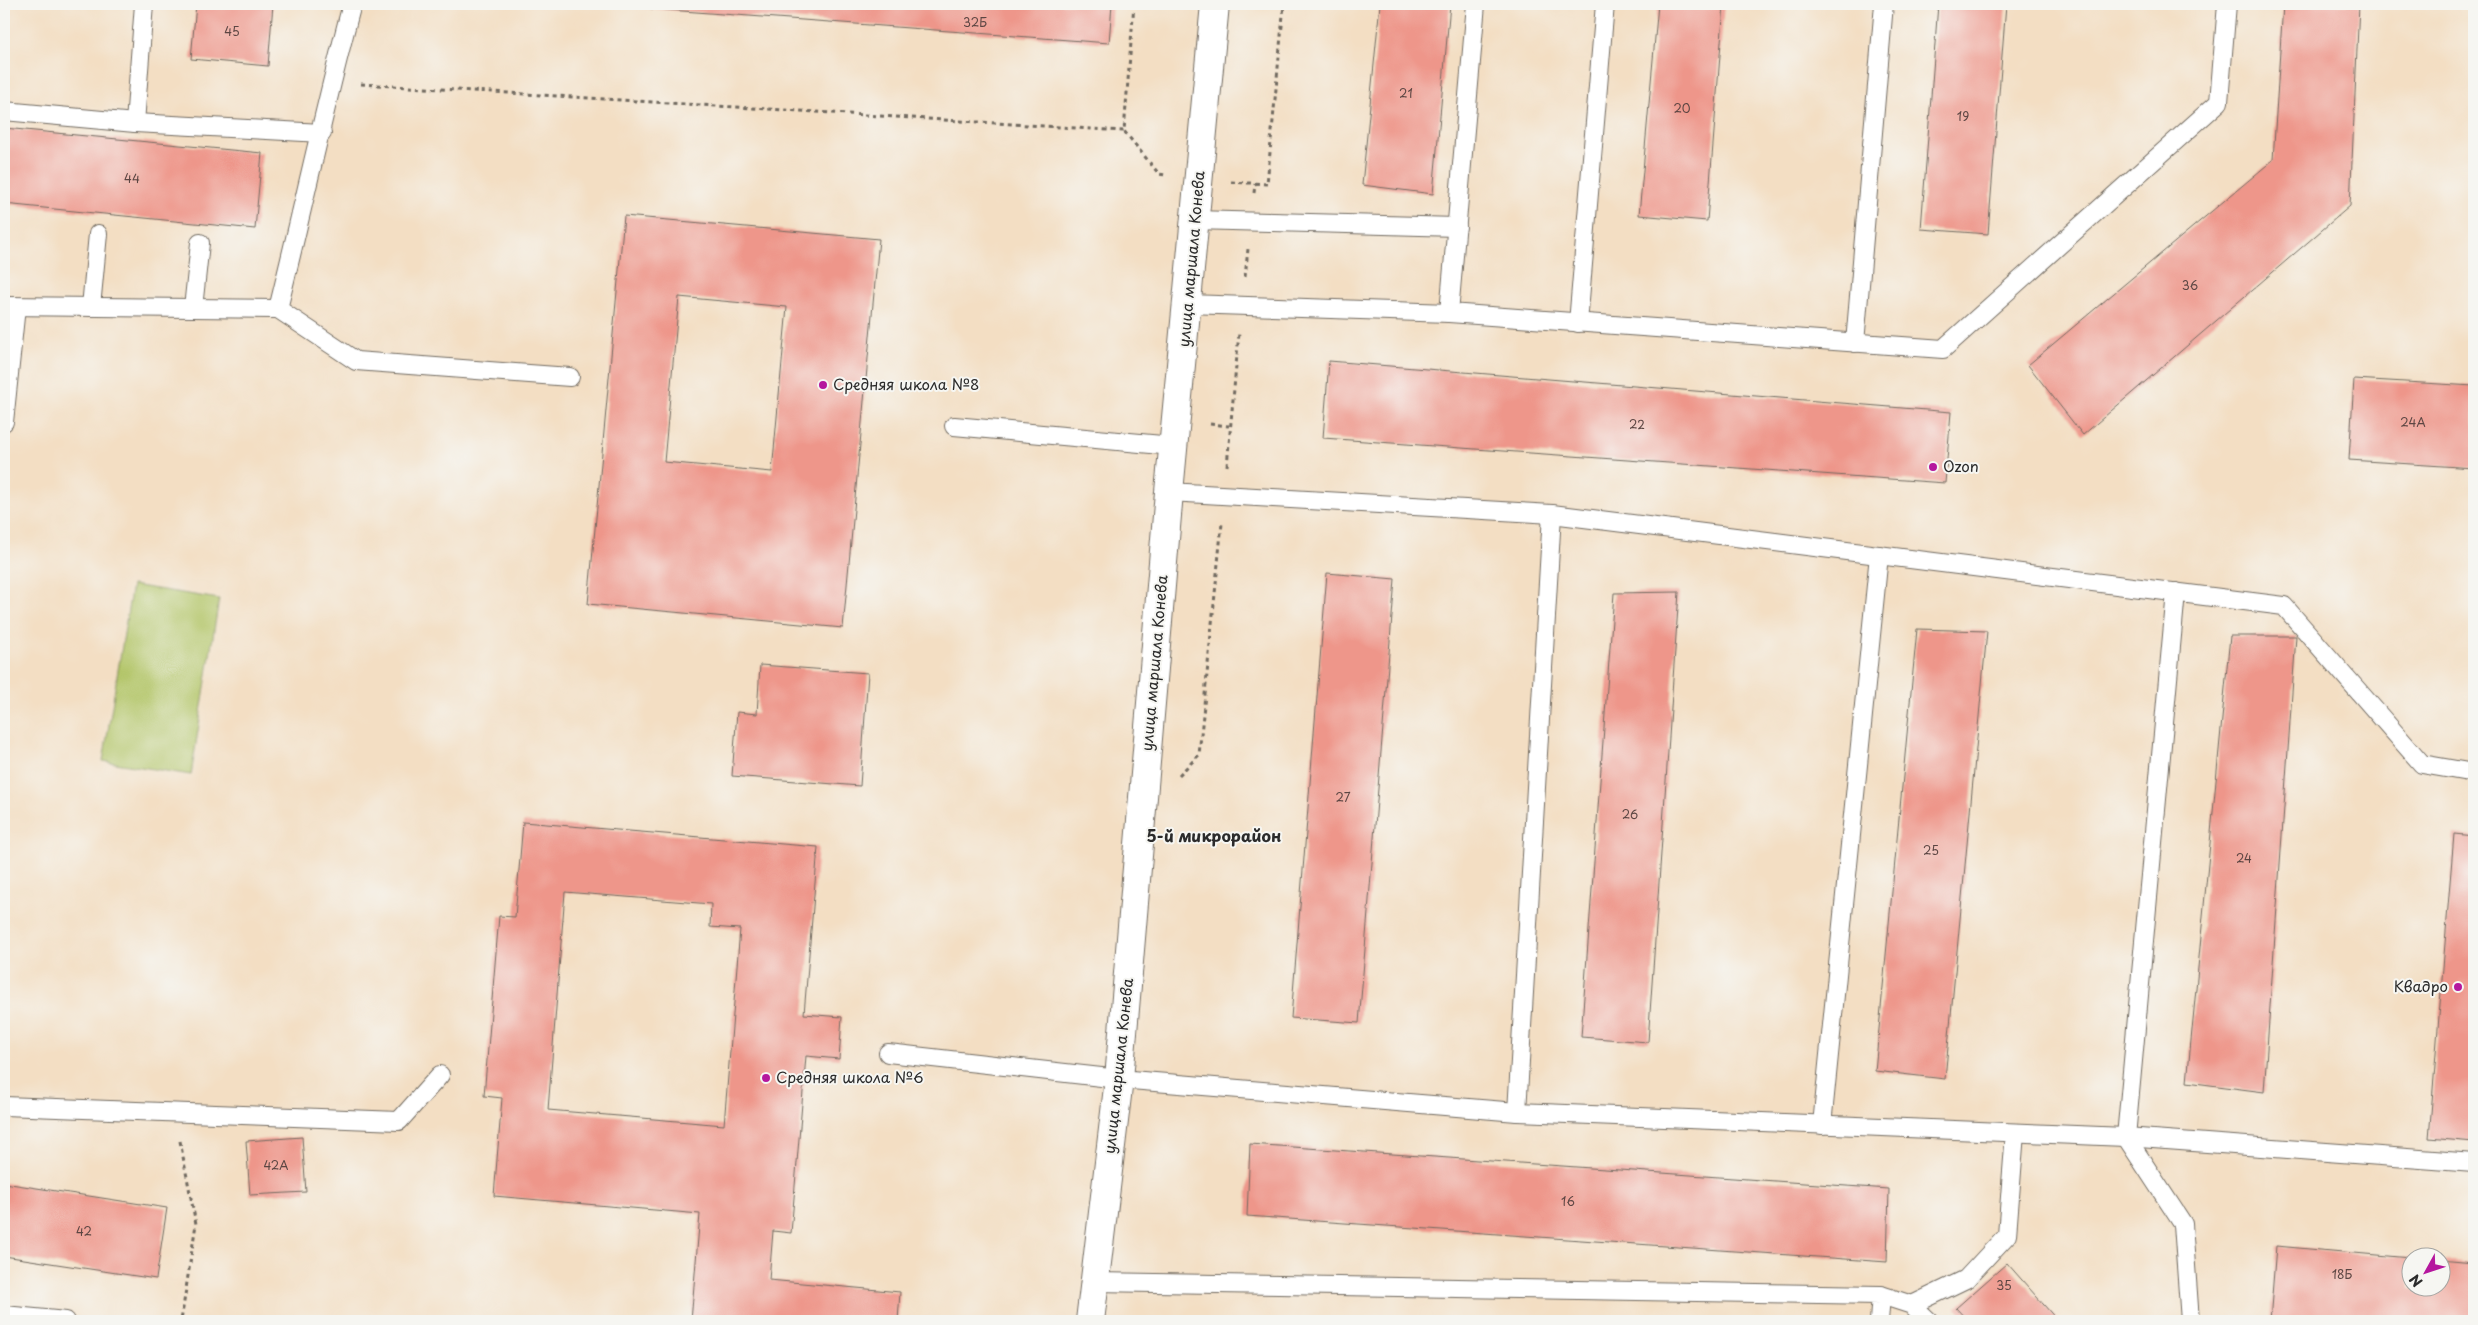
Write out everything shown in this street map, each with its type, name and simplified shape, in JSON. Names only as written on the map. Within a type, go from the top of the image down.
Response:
[{"type":"street","name":"улица маршала Конева","points":[[1090,1321],[1120,1080],[1173,446],[1216,4]]},
{"type":"lane","points":[[135,123],[144,4]]},
{"type":"lane","points":[[278,309],[322,133],[331,83],[352,4]]},
{"type":"lane","points":[[1449,313],[1476,4]]},
{"type":"lane","points":[[1578,323],[1605,4]]},
{"type":"lane","points":[[1855,343],[1884,4]]},
{"type":"lane","points":[[1188,304],[1449,313],[1943,350],[2219,102],[2227,4]]},
{"type":"lane","points":[[4,111],[135,123],[322,133]]},
{"type":"lane","points":[[1194,220],[1457,227]]},
{"type":"lane","points":[[91,307],[98,234]]},
{"type":"lane","points":[[193,308],[200,243]]},
{"type":"lane","points":[[4,422],[10,306],[278,309],[356,361],[570,378]]},
{"type":"lane","points":[[954,426],[1173,446]]},
{"type":"lane","points":[[1169,492],[1552,514],[2284,606],[2422,764],[2474,774]]},
{"type":"lane","points":[[1517,1112],[1552,514]]},
{"type":"lane","points":[[1822,1125],[1879,555]]},
{"type":"lane","points":[[2176,592],[2126,1137],[2183,1224],[2190,1321]]},
{"type":"lane","points":[[888,1053],[1120,1080],[1517,1112],[2126,1137],[2474,1163]]},
{"type":"lane","points":[[4,1106],[399,1121],[440,1075]]},
{"type":"lane","points":[[1912,1305],[1966,1279],[2007,1235],[2015,1133]]},
{"type":"lane","points":[[1094,1282],[1880,1294],[1912,1305],[1929,1321]]},
{"type":"lane","points":[[1879,1321],[1880,1294]]},
{"type":"lane","points":[[4,1315],[66,1321]]},
{"type":"path","points":[[1134,4],[1124,131],[1159,174],[1255,184],[1267,184],[1284,4]]},
{"type":"path","points":[[331,83],[1124,131]]},
{"type":"path","points":[[1177,778],[1199,755],[1225,495],[1229,426],[1255,184]]},
{"type":"path","points":[[175,1113],[196,1224],[181,1321]]},
{"type":"green space","points":[[132,585],[219,599],[191,775],[103,761]]},
{"type":"building","points":[[196,4],[273,4],[268,66],[191,59]]},
{"type":"building","points":[[589,4],[1112,4],[1109,43]]},
{"type":"building","points":[[1380,4],[1450,4],[1433,194],[1362,185]]},
{"type":"building","points":[[1658,4],[1724,4],[1707,221],[1639,215]]},
{"type":"building","points":[[1938,4],[2006,4],[1988,234],[1921,229]]},
{"type":"building","points":[[2283,4],[2359,4],[2350,206],[2083,435],[2028,365],[2273,160]]},
{"type":"building","points":[[4,128],[262,153],[255,229],[4,204]]},
{"type":"building","name":"Средняя школа №8","points":[[624,216],[879,239],[843,628],[588,604]],"holes":[[[679,297],[787,307],[772,472],[664,462]]]},
{"type":"building","points":[[1329,361],[1951,412],[1945,483],[1323,438]]},
{"type":"building","points":[[2354,379],[2474,386],[2474,468],[2349,460]]},
{"type":"building","points":[[1327,573],[1395,579],[1359,1023],[1291,1018]]},
{"type":"building","points":[[1679,592],[1648,1042],[1581,1037],[1614,593]]},
{"type":"building","points":[[1917,629],[1987,631],[1945,1079],[1875,1071]]},
{"type":"building","points":[[2230,636],[2296,636],[2264,1092],[2187,1082]]},
{"type":"building","points":[[760,665],[868,673],[860,786],[732,776],[737,712],[757,714]]},
{"type":"building","name":"Средняя школа №6","points":[[523,822],[818,847],[804,1014],[842,1017],[839,1059],[806,1056],[791,1233],[773,1231],[769,1280],[900,1292],[898,1321],[691,1321],[700,1214],[494,1196],[502,1098],[484,1096],[499,916],[515,917]],"holes":[[[565,892],[711,904],[710,927],[740,929],[724,1125],[548,1110]]]},
{"type":"building","name":"Квадро","points":[[2454,834],[2474,836],[2474,1142],[2429,1138]]},
{"type":"building","points":[[302,1137],[306,1192],[250,1195],[246,1141]]},
{"type":"building","points":[[1250,1144],[1889,1189],[1887,1262],[1247,1216]]},
{"type":"building","points":[[4,1183],[167,1208],[156,1279],[4,1256]]},
{"type":"building","points":[[2276,1246],[2400,1257],[2400,1298],[2450,1298],[2450,1261],[2474,1263],[2474,1321],[2270,1321]]},
{"type":"building","points":[[2007,1263],[2058,1321],[1968,1321],[1956,1308]]},
{"type":"place","name":"Средняя школа №8","points":[[823,385]]},
{"type":"place","name":"Ozon","points":[[1933,467]]},
{"type":"place","name":"Квадро","points":[[2458,987]]},
{"type":"place","name":"Средняя школа №6","points":[[766,1078]]},
{"type":"district","name":"5-й микрорайон","points":[[1214,836]]}]
